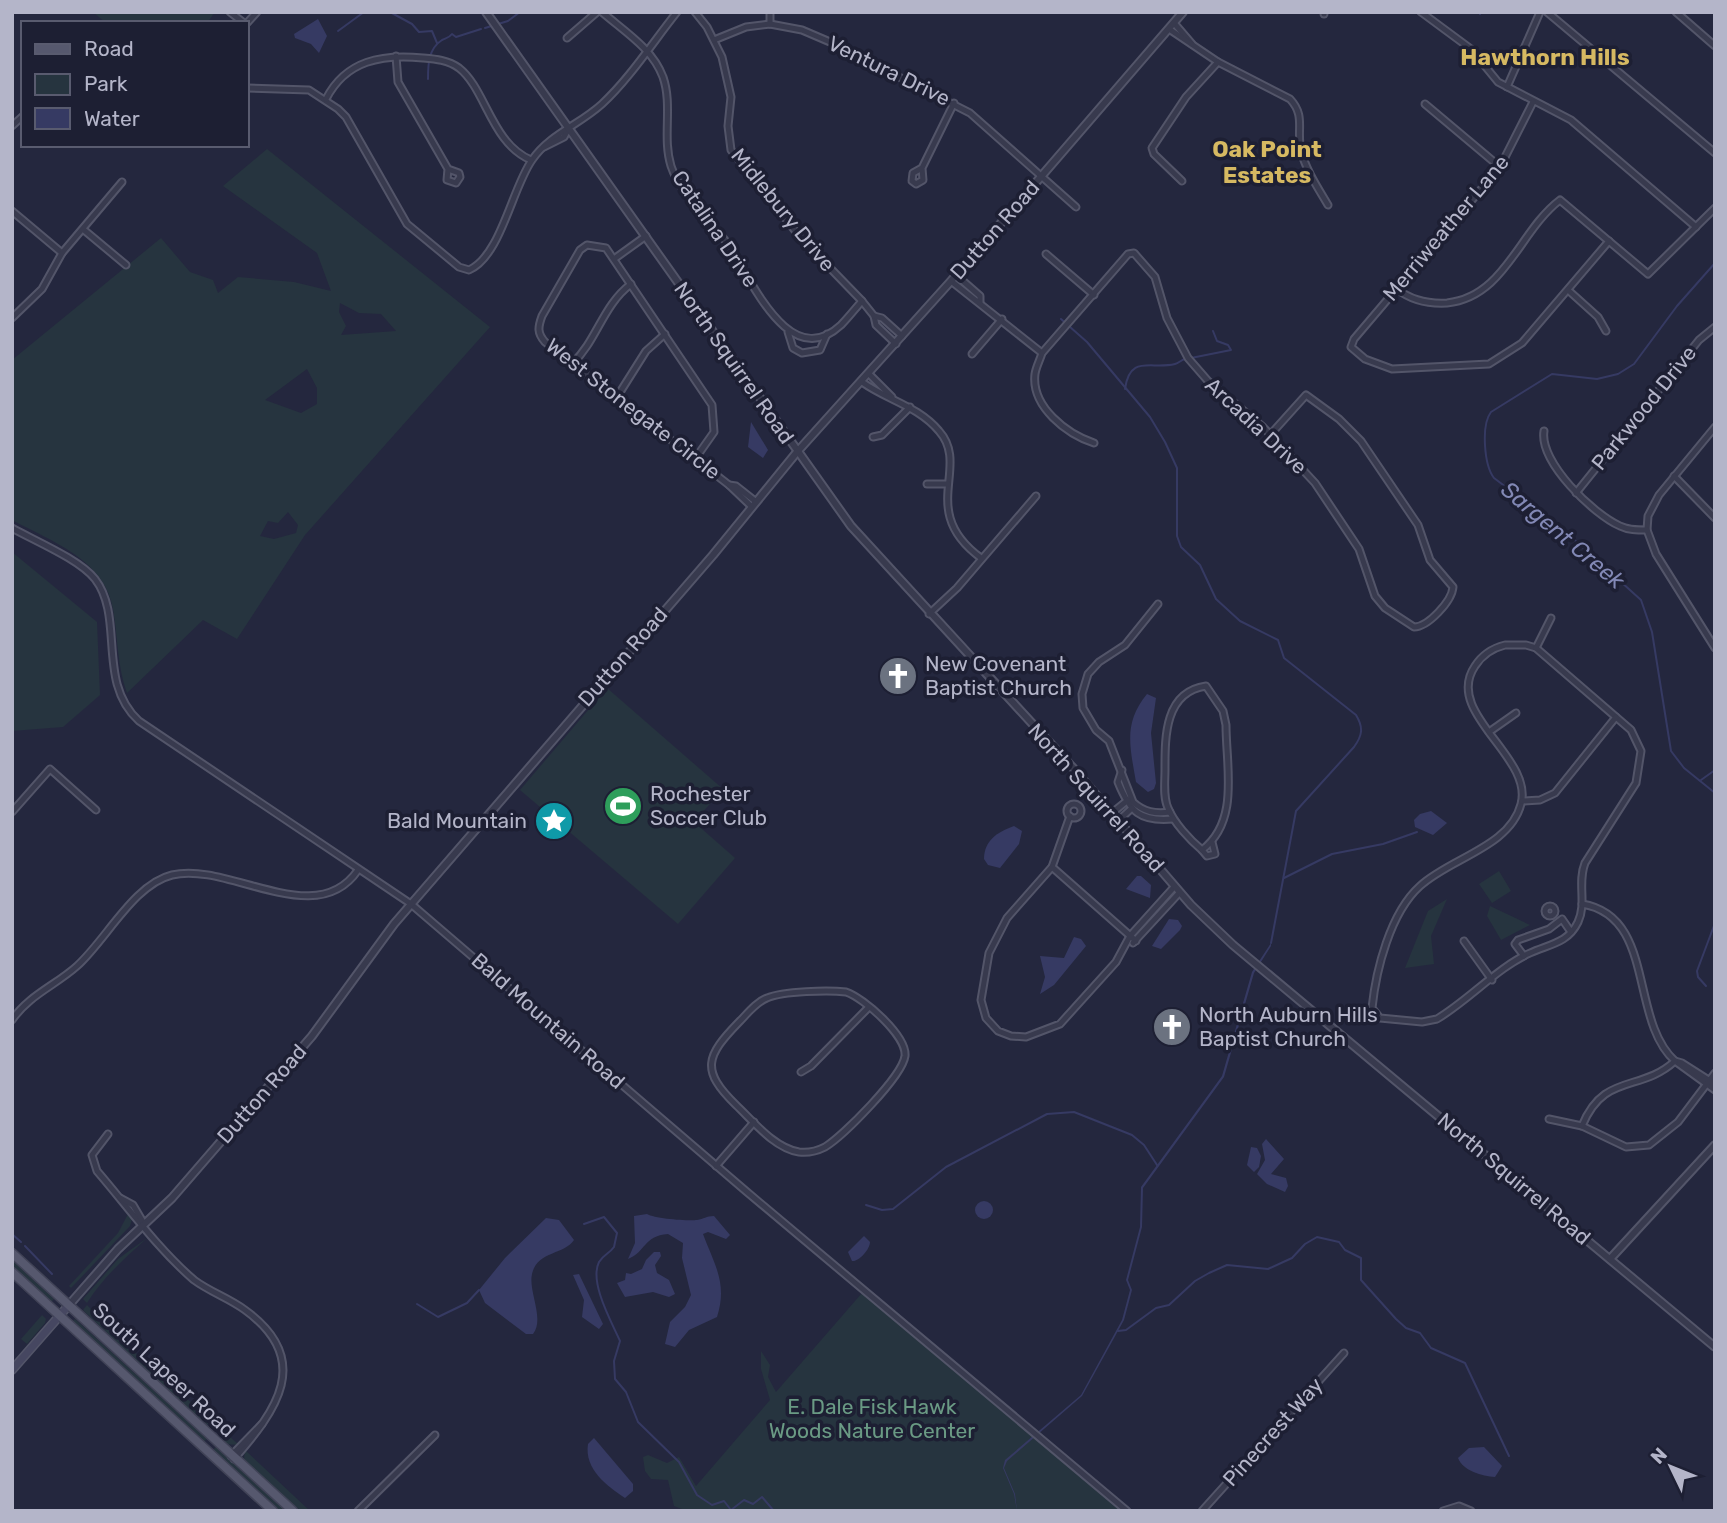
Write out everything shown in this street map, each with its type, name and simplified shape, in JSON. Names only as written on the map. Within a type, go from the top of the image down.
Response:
[{"type":"main road","name":"South Lapeer Road","points":[[12,1253],[293,1511]]},
{"type":"main road","name":"South Lapeer Road","points":[[12,1272],[273,1511]]},
{"type":"main road","points":[[12,1370],[69,1305]]},
{"type":"main road","points":[[201,1445],[209,1446],[214,1441]]},
{"type":"street","name":"North Squirrel Road","points":[[486,12],[851,526],[1119,820],[1205,920],[1715,1347]]},
{"type":"street","points":[[566,38],[600,12]]},
{"type":"street","name":"Catalina Drive","points":[[600,12],[647,49],[662,76],[668,98],[667,149],[677,178],[691,201],[730,248],[773,318],[788,332],[793,348],[802,353],[820,349],[827,334]]},
{"type":"street","points":[[248,89],[296,87],[326,99],[346,117],[407,224],[459,267],[469,270],[476,267],[496,238],[531,160],[544,147],[564,138],[569,128],[603,103],[677,12]]},
{"type":"street","name":"Midlebury Drive","points":[[695,12],[722,57],[730,97],[728,126],[731,150],[800,237],[862,301],[874,316],[876,324],[896,344]]},
{"type":"street","points":[[770,12],[770,24]]},
{"type":"street","points":[[1421,12],[1471,49],[1498,82],[1563,115],[1581,128],[1696,227]]},
{"type":"street","points":[[1507,87],[1540,12]]},
{"type":"street","points":[[1547,12],[1715,153]]},
{"type":"street","points":[[1676,12],[1715,46]]},
{"type":"street","name":"Dutton Road","points":[[69,1305],[113,1255],[172,1198],[312,1037],[378,943],[411,904],[713,555],[753,503],[954,278],[1179,14]]},
{"type":"street","name":"Ventura Drive","points":[[714,40],[746,27],[770,24],[802,30],[830,42],[970,113],[1076,207]]},
{"type":"street","points":[[1171,26],[1218,62],[1290,99],[1301,117],[1301,153],[1328,205]]},
{"type":"street","points":[[326,99],[333,86],[353,68],[366,61],[396,56],[443,60],[458,68],[502,135],[517,152],[531,160]]},
{"type":"street","points":[[396,56],[398,82],[449,169]]},
{"type":"street","points":[[1182,181],[1154,154],[1152,148],[1186,97],[1218,62]]},
{"type":"street","name":"Merriweather Lane","points":[[1533,102],[1500,167],[1350,347],[1365,359],[1392,369],[1482,366],[1499,359],[1522,343],[1568,290]]},
{"type":"street","points":[[922,168],[954,103]]},
{"type":"street","points":[[1425,104],[1500,167]]},
{"type":"street","points":[[12,318],[42,289],[62,253],[122,182]]},
{"type":"street","points":[[1397,289],[1424,303],[1471,299],[1487,287],[1560,200],[1648,274],[1715,208]]},
{"type":"street","points":[[12,211],[62,253]]},
{"type":"street","points":[[84,230],[126,265]]},
{"type":"street","points":[[646,236],[614,259],[712,405],[714,432],[695,460]]},
{"type":"street","points":[[1606,331],[1604,323],[1568,290],[1609,241]]},
{"type":"street","name":"West Stonegate Circle","points":[[614,259],[606,248],[592,244],[580,250],[542,316],[538,331],[545,342],[753,503]]},
{"type":"street","name":"Arcadia Drive","points":[[1094,295],[1130,253],[1134,253],[1155,277],[1167,318],[1188,358],[1208,381],[1270,435],[1315,483],[1354,541],[1379,603],[1414,627],[1427,622],[1450,598],[1453,590],[1430,560],[1418,525],[1361,441],[1339,419],[1307,396],[1270,435]]},
{"type":"street","points":[[1046,254],[1094,295],[1042,353],[1035,372],[1039,400],[1051,415],[1068,429],[1094,443]]},
{"type":"street","points":[[954,278],[1042,353]]},
{"type":"street","points":[[573,363],[583,353],[612,301],[631,284]]},
{"type":"street","points":[[788,332],[808,337],[827,334],[840,326],[862,301]]},
{"type":"street","name":"Midlebury Drive","points":[[874,316],[881,318],[902,336]]},
{"type":"street","points":[[972,354],[1002,319]]},
{"type":"street","name":"Parkwood Drive","points":[[1576,493],[1699,340],[1715,327]]},
{"type":"street","points":[[617,397],[646,351],[665,334]]},
{"type":"street","points":[[869,374],[892,397],[910,407],[940,431],[947,443],[949,520],[953,530],[981,558]]},
{"type":"street","points":[[862,382],[878,394],[892,397]]},
{"type":"street","points":[[873,437],[882,435],[910,407]]},
{"type":"street","points":[[1715,428],[1652,505],[1647,530],[1656,554],[1715,648]]},
{"type":"street","points":[[1544,431],[1543,439],[1550,455],[1576,493],[1621,527],[1647,530]]},
{"type":"street","points":[[1674,476],[1715,518]]},
{"type":"street","points":[[927,484],[948,484]]},
{"type":"street","points":[[929,614],[957,588],[1036,496]]},
{"type":"street","name":"Bald Mountain Road","points":[[12,528],[85,569],[95,579],[110,626],[116,682],[134,716],[411,904],[716,1166],[1127,1511]]},
{"type":"street","points":[[1158,604],[1125,645],[1099,662],[1088,674],[1082,694],[1085,713],[1109,741],[1122,770],[1118,782],[1128,800],[1134,807],[1156,820],[1173,819]]},
{"type":"street","points":[[1536,648],[1551,618]]},
{"type":"street","points":[[1519,644],[1536,648],[1636,737],[1642,751],[1641,768],[1636,783],[1585,863],[1580,878],[1580,918],[1561,942],[1524,956],[1430,1021],[1386,1019],[1373,1013],[1378,966],[1410,896],[1422,883],[1507,829],[1522,801],[1519,776],[1489,732],[1468,692],[1472,669],[1498,647],[1519,644]]},
{"type":"street","points":[[1202,850],[1212,842],[1227,814],[1226,725],[1223,712],[1206,686],[1192,691],[1178,703],[1167,723],[1165,789],[1173,819],[1207,856],[1215,854],[1212,842]]},
{"type":"street","points":[[1489,732],[1516,713]]},
{"type":"street","points":[[1522,801],[1540,800],[1555,793],[1616,717]]},
{"type":"street","points":[[12,812],[50,769],[96,810]]},
{"type":"street","points":[[1112,813],[1128,800]]},
{"type":"street","points":[[1134,807],[1156,814],[1170,812]]},
{"type":"street","points":[[1119,820],[1134,807]]},
{"type":"street","points":[[1070,816],[1052,867],[1007,918],[989,953],[981,1000],[984,1013],[993,1027],[1018,1037],[1041,1034],[1055,1027],[1107,973],[1127,946],[1130,936],[1151,912],[1177,889]]},
{"type":"street","points":[[1052,867],[1136,941]]},
{"type":"street","points":[[12,1020],[30,1000],[78,965],[141,893],[162,878],[193,873],[317,896],[345,884],[358,870]]},
{"type":"street","points":[[1127,946],[1136,941],[1177,889]]},
{"type":"street","points":[[1582,904],[1604,909],[1624,929],[1661,1044],[1675,1061],[1711,1083],[1715,1090]]},
{"type":"street","points":[[1151,912],[1157,917]]},
{"type":"street","points":[[1555,912],[1571,932]]},
{"type":"street","points":[[1524,956],[1515,944],[1518,940],[1549,929],[1562,919]]},
{"type":"street","points":[[1464,941],[1492,980]]},
{"type":"street","points":[[846,992],[869,1007],[898,1035],[905,1058],[890,1082],[836,1139],[815,1151],[797,1152],[781,1145],[754,1122],[719,1089],[711,1073],[712,1057],[716,1049],[758,1003],[771,996],[846,992]]},
{"type":"street","points":[[801,1072],[811,1066],[869,1007]]},
{"type":"street","points":[[1582,1126],[1601,1095],[1657,1074],[1675,1061]]},
{"type":"street","points":[[1549,1119],[1582,1126],[1626,1147],[1649,1145],[1669,1132],[1711,1083],[1715,1073]]},
{"type":"street","points":[[716,1166],[754,1122]]},
{"type":"street","points":[[108,1134],[94,1151],[93,1163],[120,1198],[133,1205],[144,1225],[194,1279],[250,1314],[272,1339],[282,1366],[283,1385],[274,1409],[233,1458]]},
{"type":"street","points":[[1610,1259],[1715,1145]]},
{"type":"street","name":"Pinecrest Way","points":[[1202,1511],[1344,1353]]},
{"type":"street","points":[[358,1511],[435,1435]]},
{"type":"street","points":[[1443,1511],[1459,1506],[1471,1511]]},
{"type":"green space","points":[[93,12],[215,12],[208,21],[104,21]]},
{"type":"green space","points":[[267,149],[490,327],[305,535],[237,639],[203,620],[127,693],[119,662],[113,609],[108,592],[99,577],[88,565],[59,544],[12,520],[12,360],[161,238],[190,272],[213,280],[218,293],[238,277],[294,282],[331,291],[317,253],[223,186]],"holes":[[[340,303],[359,313],[381,314],[396,331],[341,335],[346,326],[339,312]],[[307,369],[317,388],[317,404],[301,413],[265,400]],[[288,512],[298,525],[296,533],[274,539],[260,536],[268,521],[278,523]]]},
{"type":"green space","points":[[12,552],[97,622],[100,695],[63,727],[12,731]]},
{"type":"green space","name":"Rochester Soccer Club","points":[[607,688],[723,789],[694,822],[735,858],[678,924],[520,790]]},
{"type":"green space","points":[[1499,871],[1511,891],[1492,903],[1479,884]]},
{"type":"green space","points":[[1447,899],[1431,936],[1434,964],[1405,968],[1428,911]]},
{"type":"green space","points":[[1490,906],[1530,925],[1501,940],[1487,916]]},
{"type":"green space","points":[[128,1214],[132,1219],[130,1226],[71,1288],[69,1286],[118,1233]]},
{"type":"green space","points":[[147,1238],[107,1276],[87,1303],[83,1299],[118,1259]]},
{"type":"green space","points":[[12,1260],[54,1299],[50,1303],[12,1268]]},
{"type":"green space","name":"E. Dale Fisk Hawk Woods Nature Center","points":[[862,1293],[1122,1511],[687,1511],[674,1506],[668,1480],[651,1479],[645,1471],[643,1457],[648,1455],[667,1463],[679,1457],[696,1486],[770,1400],[761,1369],[761,1351],[770,1365],[768,1377],[776,1392]]},
{"type":"green space","points":[[87,1305],[122,1341],[239,1445],[225,1444],[220,1433],[191,1413],[83,1310]]},
{"type":"green space","points":[[42,1315],[46,1319],[45,1323],[27,1344],[21,1339]]},
{"type":"green space","points":[[75,1319],[207,1439],[204,1441],[71,1323]]},
{"type":"green space","points":[[216,1447],[287,1511],[280,1511],[212,1451]]},
{"type":"green space","points":[[245,1450],[310,1511],[301,1511],[248,1465],[244,1458]]},
{"type":"water","points":[[318,19],[327,36],[319,53],[311,44],[295,38],[294,34]]},
{"type":"water","points":[[751,422],[768,450],[763,458],[748,447]]},
{"type":"water","points":[[1147,694],[1156,698],[1151,733],[1156,783],[1154,789],[1148,792],[1136,782],[1130,736],[1134,715]]},
{"type":"water","points":[[1431,811],[1447,823],[1433,835],[1415,827],[1414,820],[1420,814]]},
{"type":"water","points":[[1014,826],[1022,831],[1019,844],[1000,868],[988,865],[984,859],[989,842],[997,834]]},
{"type":"water","points":[[1137,876],[1141,876],[1151,885],[1150,898],[1126,889]]},
{"type":"water","points":[[1169,919],[1178,920],[1182,926],[1180,930],[1161,949],[1152,946]]},
{"type":"water","points":[[1074,937],[1081,939],[1086,946],[1054,985],[1040,994],[1045,977],[1040,956],[1064,958]]},
{"type":"water","points":[[1271,943],[1254,973],[1224,1077],[1143,1188],[1142,1227],[1128,1280],[1132,1290],[1124,1320],[1082,1396],[1007,1461],[1004,1468],[1015,1494],[1017,1511],[1014,1494],[1003,1468],[1005,1460],[1081,1395],[1122,1320],[1130,1290],[1126,1280],[1140,1227],[1141,1187],[1222,1076],[1252,972]]},
{"type":"water","points":[[1266,1139],[1284,1159],[1271,1174],[1286,1178],[1288,1186],[1285,1192],[1267,1184],[1257,1174],[1265,1160],[1262,1144]]},
{"type":"water","points":[[1251,1147],[1257,1148],[1261,1156],[1259,1167],[1254,1172],[1247,1165]]},
{"type":"water","points":[[984,1201],[990,1204],[993,1210],[990,1216],[984,1219],[978,1216],[975,1210],[978,1204]]},
{"type":"water","points":[[647,1214],[687,1220],[714,1216],[730,1235],[726,1239],[708,1232],[703,1234],[718,1274],[720,1305],[717,1317],[689,1330],[675,1347],[665,1344],[670,1322],[685,1307],[691,1295],[682,1258],[683,1243],[668,1234],[660,1235],[628,1259],[635,1243],[634,1216]]},
{"type":"water","points":[[546,1218],[559,1220],[574,1240],[570,1245],[539,1261],[535,1267],[531,1281],[537,1321],[533,1334],[526,1334],[485,1303],[479,1290],[505,1258]]},
{"type":"water","points":[[864,1236],[870,1242],[868,1248],[861,1257],[852,1261],[848,1252]]},
{"type":"water","points":[[654,1252],[660,1252],[661,1256],[655,1265],[657,1273],[669,1280],[675,1294],[669,1297],[653,1292],[625,1297],[617,1283],[625,1280],[626,1273],[631,1274],[642,1269]]},
{"type":"water","points":[[579,1274],[603,1324],[599,1329],[582,1317],[584,1300],[573,1275]]},
{"type":"water","points":[[594,1438],[633,1484],[633,1491],[625,1498],[604,1482],[593,1469],[588,1444]]},
{"type":"water","points":[[1484,1447],[1502,1466],[1495,1477],[1468,1469],[1458,1458],[1469,1448]]},
{"type":"waterway","points":[[338,31],[364,12]]},
{"type":"waterway","points":[[390,12],[412,24],[419,32],[432,31],[437,43]]},
{"type":"waterway","points":[[485,28],[508,21],[520,12]]},
{"type":"waterway","points":[[428,79],[430,58],[437,44],[452,34],[456,37],[481,29]]},
{"type":"waterway","name":"Sargent Creek","points":[[1715,263],[1677,306],[1634,364],[1618,374],[1597,379],[1552,374],[1491,412],[1485,435],[1488,464],[1494,478],[1568,534],[1641,600],[1652,632],[1671,751],[1684,768],[1715,793]]},
{"type":"waterway","points":[[1061,319],[1087,342],[1150,417],[1165,442],[1177,468],[1177,536],[1181,547],[1200,565],[1216,599],[1240,621],[1278,640],[1284,658],[1356,715],[1360,724],[1360,735],[1354,747],[1296,811],[1271,943]]},
{"type":"waterway","points":[[1191,358],[1231,350],[1228,345],[1217,341],[1213,331]]},
{"type":"waterway","points":[[1125,389],[1128,378],[1137,367],[1175,364],[1185,359]]},
{"type":"waterway","points":[[1701,780],[1715,770]]},
{"type":"waterway","points":[[1284,878],[1332,854],[1383,844],[1417,832]]},
{"type":"waterway","name":"Sargent Creek","points":[[1706,986],[1698,977],[1697,971],[1715,923]]},
{"type":"waterway","points":[[866,1205],[882,1210],[893,1209],[946,1167],[1047,1114],[1074,1112],[1132,1135],[1144,1145],[1157,1165]]},
{"type":"waterway","points":[[584,1224],[604,1217],[617,1233],[614,1247],[599,1262],[597,1280],[602,1302],[620,1341],[614,1361],[615,1379],[626,1392],[638,1422],[679,1462],[697,1495],[712,1505],[724,1501],[731,1510],[744,1500],[753,1504],[762,1497],[774,1511]]},
{"type":"waterway","points":[[12,1234],[21,1242]]},
{"type":"waterway","points":[[1118,1331],[1126,1330],[1156,1308],[1169,1305],[1195,1281],[1227,1265],[1268,1269],[1292,1258],[1305,1244],[1317,1237],[1339,1242],[1345,1250],[1361,1258],[1361,1280],[1396,1319],[1406,1328],[1420,1333],[1431,1348],[1465,1363],[1509,1456]]},
{"type":"waterway","points":[[25,1246],[52,1274]]},
{"type":"waterway","points":[[417,1304],[438,1317],[467,1303],[479,1290]]},
{"type":"place","name":"New Covenant Baptist Church","points":[[898,676]]},
{"type":"place","name":"Rochester Soccer Club","points":[[623,806]]},
{"type":"place","name":"Bald Mountain","points":[[554,821]]},
{"type":"place","name":"North Auburn Hills Baptist Church","points":[[1172,1027]]},
{"type":"district","name":"Hawthorn Hills","points":[[1545,57]]},
{"type":"district","name":"Oak Point Estates","points":[[1267,162]]}]
